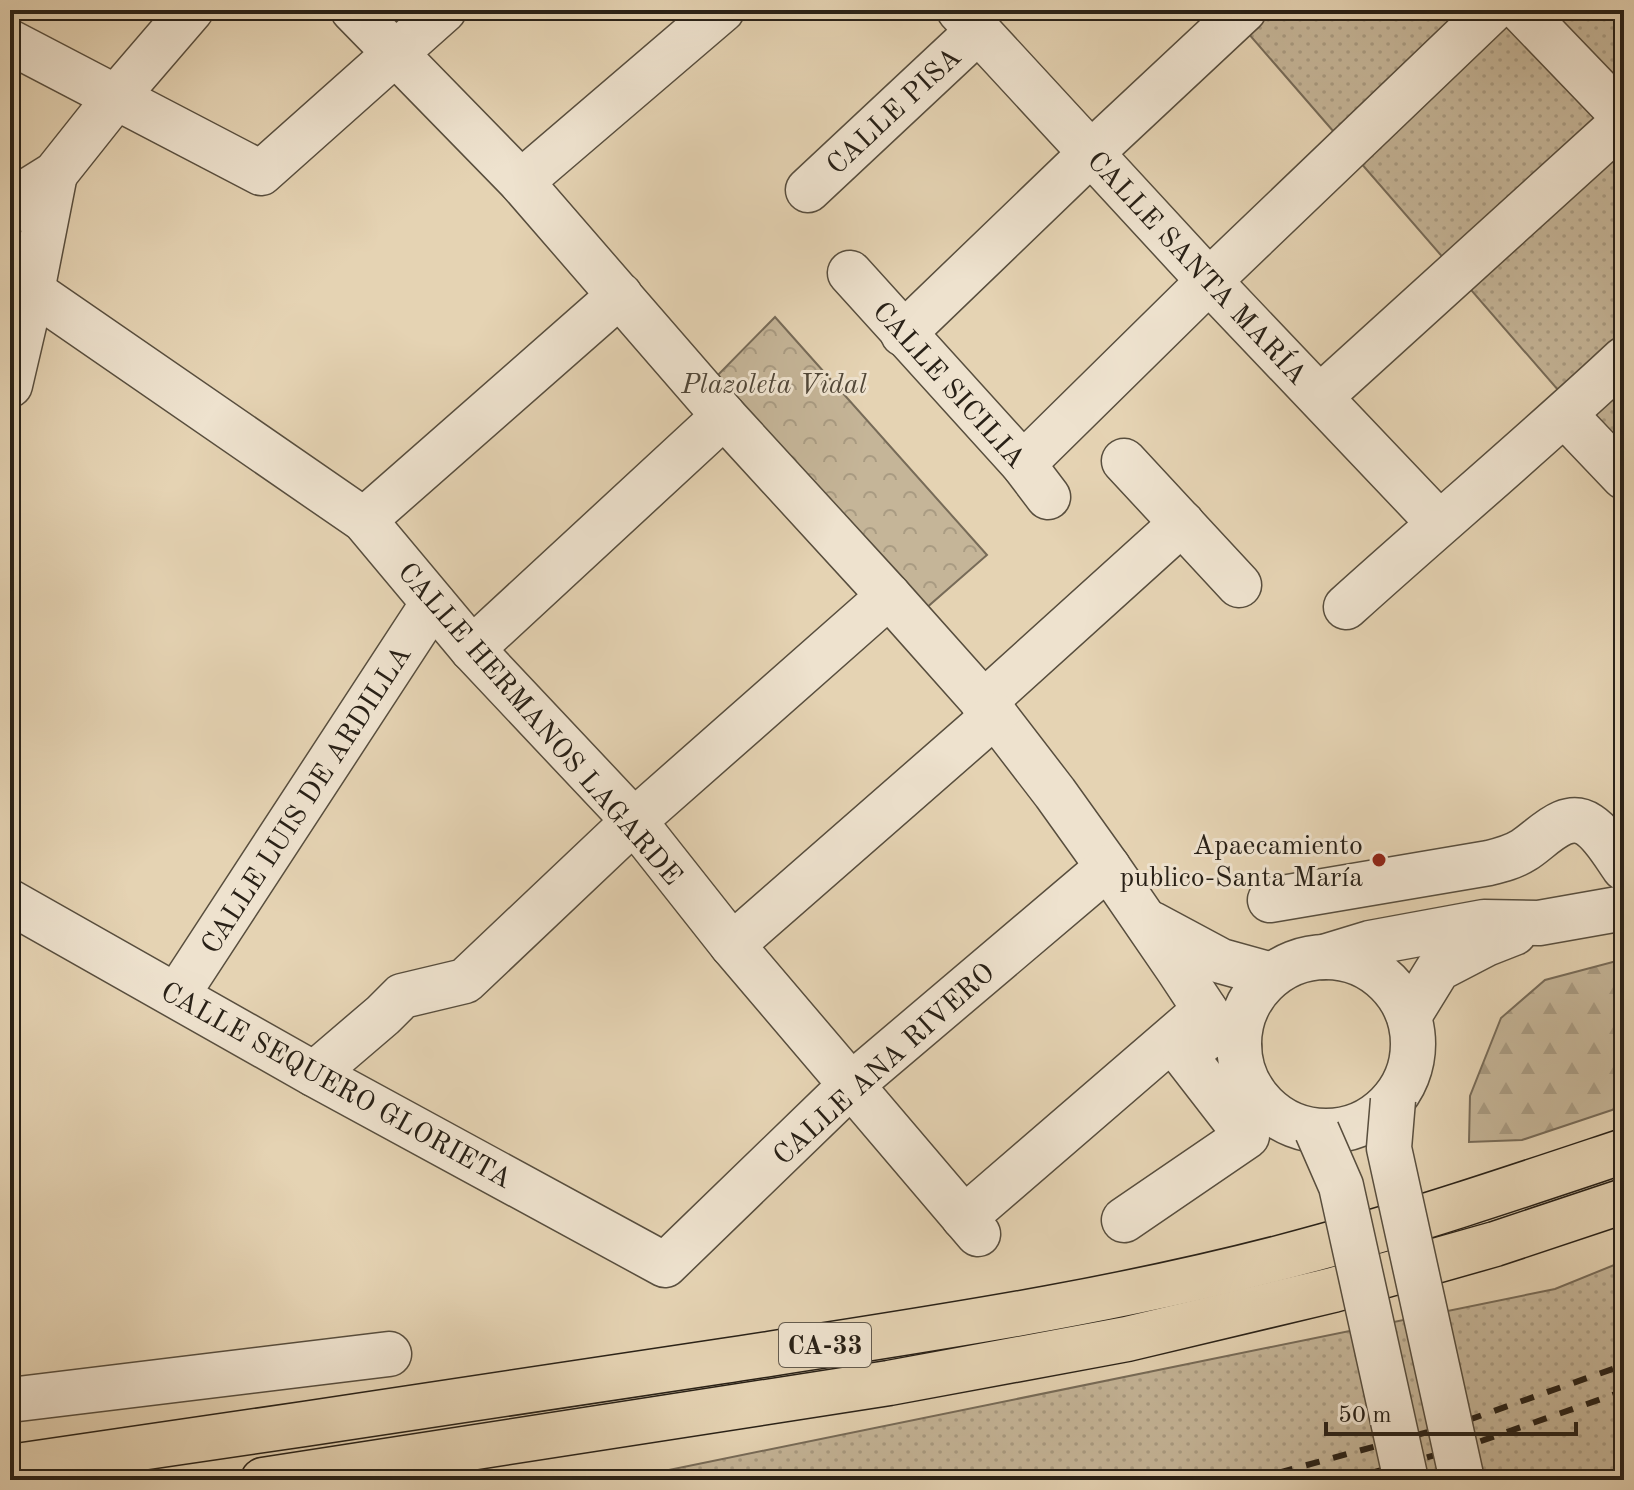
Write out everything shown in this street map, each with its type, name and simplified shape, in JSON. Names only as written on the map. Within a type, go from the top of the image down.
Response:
[{"type":"highway","name":"CA-33","points":[[10,1467],[868,1339],[1116,1296],[1324,1246],[1624,1151]]},
{"type":"highway","name":"CA-33","points":[[263,1480],[889,1383],[1127,1339],[1362,1282],[1495,1244],[1624,1201]]},
{"type":"street","points":[[10,212],[23,194],[55,174],[191,10]]},
{"type":"street","points":[[353,10],[521,182],[724,416],[989,709],[1055,793],[1220,1028],[1255,1094],[1272,1112],[1294,1125],[1317,1131],[1344,1129],[1369,1119],[1393,1100],[1408,1075],[1414,1045],[1409,1016],[1394,989],[1375,971],[1350,960],[1323,957]]},
{"type":"street","points":[[10,42],[261,173],[444,10]]},
{"type":"street","points":[[903,334],[1244,10]]},
{"type":"street","points":[[1209,281],[1492,10]]},
{"type":"street","points":[[1320,397],[1624,119],[1521,10]]},
{"type":"street","points":[[521,182],[695,19]]},
{"type":"street","name":"CALLE SANTA MARÍA","points":[[968,20],[1209,281],[1439,523]]},
{"type":"street","name":"CALLE PISA","points":[[808,190],[968,20]]},
{"type":"street","points":[[10,385],[21,286],[55,174]]},
{"type":"street","name":"CALLE SICILIA","points":[[850,273],[1035,480],[1209,281]]},
{"type":"street","name":"CALLE HERMANOS LAGARDE","points":[[21,286],[364,520],[472,649],[634,821],[732,945],[971,1226],[1220,1028]]},
{"type":"street","points":[[364,520],[620,295]]},
{"type":"street","points":[[1346,607],[1565,415],[1624,359]]},
{"type":"street","points":[[1565,415],[1624,477]]},
{"type":"street","points":[[472,649],[724,416]]},
{"type":"street","points":[[1124,461],[1239,585]]},
{"type":"street","points":[[732,945],[989,709],[1182,523]]},
{"type":"street","points":[[314,1074],[402,996],[465,981],[634,821],[889,596]]},
{"type":"street","name":"CALLE LUIS DE ARDILLA","points":[[177,995],[433,603]]},
{"type":"street","points":[[1270,900],[1489,863],[1524,851],[1557,825],[1574,821],[1591,826],[1622,889],[1486,944],[1438,969],[1409,1016]]},
{"type":"street","name":"CALLE ANA RIVERO","points":[[665,1265],[851,1085],[1108,867]]},
{"type":"street","name":"CALLE SEQUERO GLORIETA","points":[[10,902],[314,1074],[665,1265]]},
{"type":"street","points":[[1146,921],[1221,961],[1272,975]]},
{"type":"street","points":[[1124,1220],[1247,1136],[1185,1056],[1220,1028],[1242,1019],[1254,995],[1272,975],[1296,962],[1370,943],[1484,922],[1539,923]]},
{"type":"street","points":[[1393,1100],[1389,1148],[1462,1480]]},
{"type":"street","points":[[1317,1131],[1341,1186],[1406,1480]]},
{"type":"street","points":[[10,1400],[389,1354]]},
{"type":"green space","points":[[1228,10],[1624,10],[1624,466]]},
{"type":"green space","name":"Plazoleta Vidal","points":[[775,317],[987,555],[925,609],[712,381]]},
{"type":"green space","points":[[1624,959],[1624,1106],[1522,1140],[1469,1142],[1470,1096],[1501,1018],[1545,980]]},
{"type":"green space","points":[[1624,1261],[1624,1480],[620,1480],[1555,1289]]},
{"type":"railway","points":[[1252,1480],[1457,1424],[1624,1365]]},
{"type":"railway","points":[[1346,1480],[1464,1447],[1624,1391]]},
{"type":"place","name":"Apaecamiento publico-Santa María","points":[[1379,860]]}]
